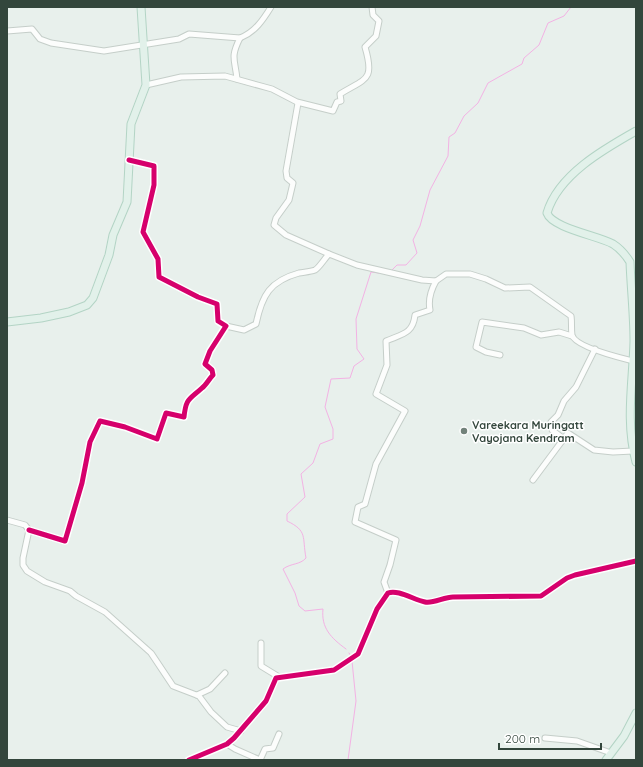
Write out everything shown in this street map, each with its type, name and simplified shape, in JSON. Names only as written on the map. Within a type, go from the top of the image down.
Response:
[{"type":"main road","points":[[7,322],[42,318],[69,312],[81,308],[90,302],[109,255],[113,235],[127,202],[131,124],[146,85],[142,7]]},
{"type":"main road","points":[[636,131],[605,149],[563,183],[550,202],[547,213],[555,222],[611,243],[624,252],[630,262],[633,306],[633,361],[629,412],[633,451],[636,462]]},
{"type":"main road","points":[[606,760],[624,736],[636,713]]},
{"type":"street","points":[[7,31],[32,29],[40,39],[51,43],[95,51],[104,51],[179,39],[189,34],[240,38],[248,35],[261,23],[272,7]]},
{"type":"street","points":[[146,85],[180,77],[225,76],[272,89],[298,103],[333,111],[337,102],[341,101],[340,94],[363,81],[369,74],[370,69],[365,47],[376,36],[379,21],[373,15],[372,7]]},
{"type":"street","points":[[237,79],[234,63],[234,51],[240,38]]},
{"type":"street","points":[[298,103],[286,171],[287,178],[293,182],[289,200],[276,218],[274,225],[286,235],[357,265],[436,281]]},
{"type":"street","points":[[129,160],[154,166],[154,185],[143,232],[158,259],[160,277],[198,297],[217,304],[218,321],[226,326],[244,330],[256,324],[259,310],[266,293],[276,281],[299,273],[316,270],[329,254]]},
{"type":"street","points":[[388,593],[384,582],[390,566],[396,540],[355,522],[358,507],[365,504],[371,476],[376,464],[405,411],[376,394],[387,365],[386,340],[408,332],[414,324],[415,314],[430,310],[429,304],[432,288],[436,281],[446,274],[470,274],[486,279],[505,288],[530,287],[571,316],[572,336]]},
{"type":"street","points":[[500,355],[486,352],[476,347],[482,322],[524,328],[541,335],[559,332],[572,336],[576,341],[596,349],[633,361]]},
{"type":"street","points":[[7,520],[25,525],[29,530],[65,541],[81,490],[90,442],[100,421],[125,427],[157,439],[166,413],[184,417],[185,405],[192,395],[203,388],[213,375],[212,370],[205,364],[210,351],[226,326]]},
{"type":"street","points":[[564,439],[552,430],[551,422],[558,415],[564,401],[576,386],[596,349]]},
{"type":"street","points":[[533,480],[568,433],[594,450],[613,452],[633,451]]},
{"type":"street","points":[[29,530],[23,558],[23,565],[27,571],[45,582],[70,591],[81,599],[105,612],[151,653],[173,686],[197,695],[226,727],[241,731]]},
{"type":"street","points":[[388,593],[392,592],[429,602],[453,597],[541,596],[567,578],[575,575],[636,561]]},
{"type":"street","points":[[190,760],[227,744],[241,731],[266,701],[274,679],[279,677],[334,670],[358,654],[377,609],[388,593]]},
{"type":"street","points":[[262,643],[261,666],[279,677]]},
{"type":"street","points":[[197,695],[210,690],[226,672]]},
{"type":"street","points":[[227,744],[260,760],[265,749],[273,748],[275,746],[278,734]]},
{"type":"street","points":[[545,738],[577,741],[611,754]]},
{"type":"waterway","points":[[391,271],[397,265],[406,265],[417,253],[413,240],[420,226],[430,190],[448,156],[449,137],[455,133],[464,116],[478,103],[488,83],[522,64],[524,58],[539,45],[548,23],[564,16],[571,7]]},
{"type":"waterway","points":[[346,649],[332,637],[325,627],[323,609],[305,611],[299,606],[295,593],[283,569],[301,562],[306,558],[304,540],[303,535],[298,528],[287,521],[287,514],[305,497],[301,474],[313,463],[320,444],[333,439],[333,429],[325,407],[331,379],[350,378],[354,366],[364,359],[357,349],[356,319],[371,272],[379,273]]},
{"type":"waterway","points":[[348,760],[356,701],[352,661]]},
{"type":"cycle path","points":[[29,530],[65,541],[82,483],[90,442],[100,421],[125,427],[157,439],[166,413],[184,417],[187,403],[191,397],[203,387],[213,375],[212,370],[205,364],[210,351],[226,326],[218,321],[217,304],[198,297],[159,277],[158,259],[143,232],[154,185],[154,166],[129,160]]},
{"type":"cycle path","points":[[189,760],[227,744],[234,738],[266,701],[276,678],[334,670],[358,654],[377,609],[388,593],[396,592],[428,602],[453,597],[541,596],[567,578],[575,575],[636,561]]},
{"type":"place","name":"Vareekara Muringatt Vayojana Kendram","points":[[464,431]]}]
